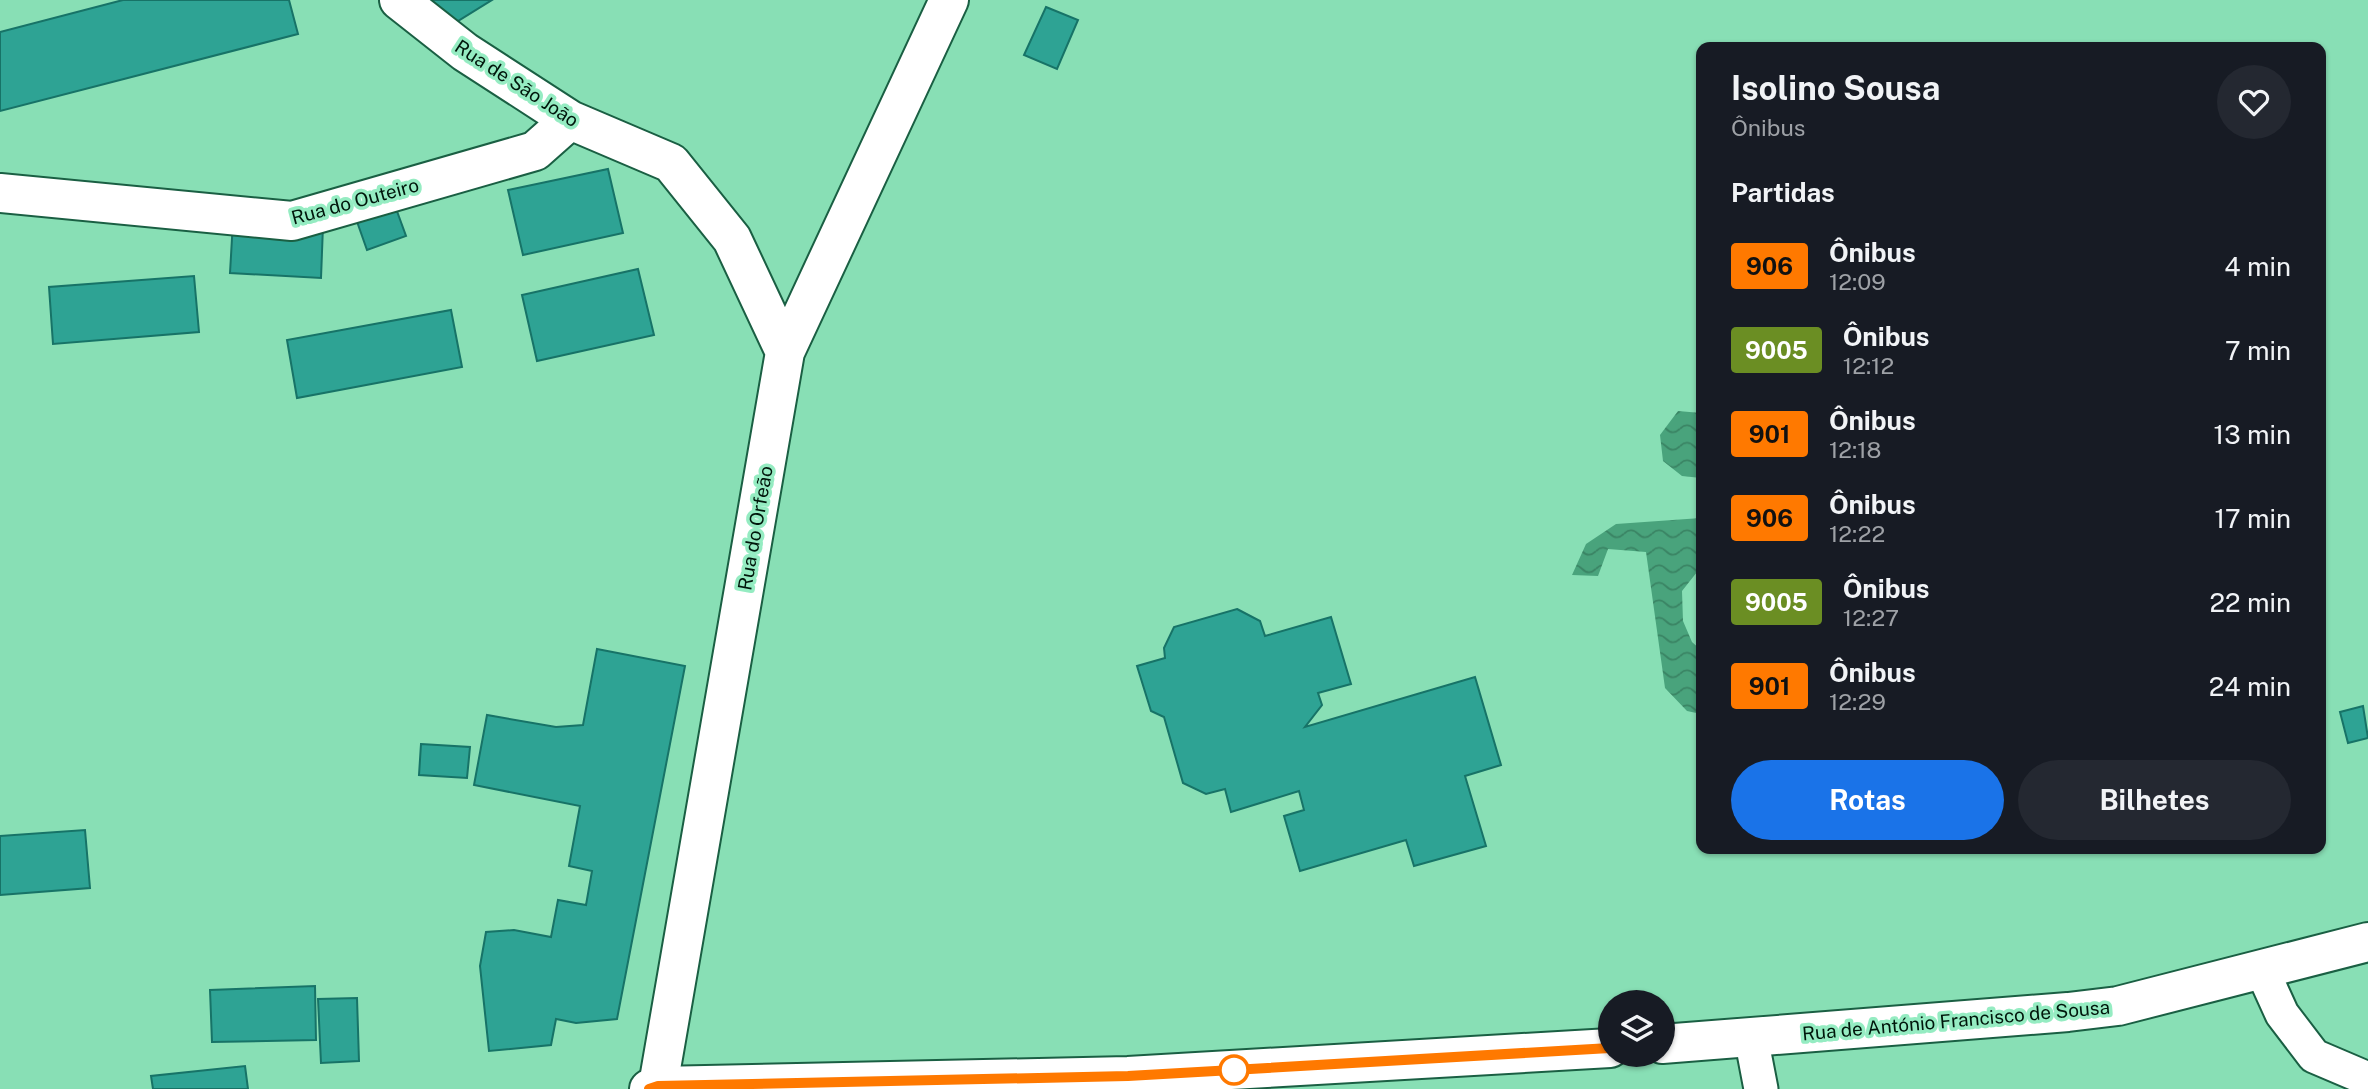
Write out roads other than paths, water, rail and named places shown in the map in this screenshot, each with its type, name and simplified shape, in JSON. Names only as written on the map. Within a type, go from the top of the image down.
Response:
[{"type":"street","name":"Rua de São João","points":[[399,0],[465,52],[570,120],[671,163],[732,239],[785,352]]},
{"type":"street","name":"Rua do Orfeão","points":[[654,1087],[785,352],[949,0]]},
{"type":"street","name":"Rua do Outeiro","points":[[0,193],[292,222],[535,151],[570,120]]},
{"type":"street","name":"Rua de António Francisco de Sousa","points":[[1675,1043],[2118,1006],[2368,942]]},
{"type":"street","points":[[654,1087],[1129,1083],[1598,1049]]},
{"type":"lane","points":[[2262,970],[2282,1014],[2314,1056],[2368,1079]]},
{"type":"lane","points":[[1751,1037],[1761,1089]]},
{"type":"water","points":[[1678,411],[1696,413],[1696,477],[1682,476],[1663,461],[1660,435]]},
{"type":"water","points":[[1696,518],[1696,573],[1682,591],[1683,621],[1696,646],[1696,713],[1687,711],[1665,688],[1646,552],[1608,549],[1598,576],[1572,575],[1586,544],[1616,524]]}]
